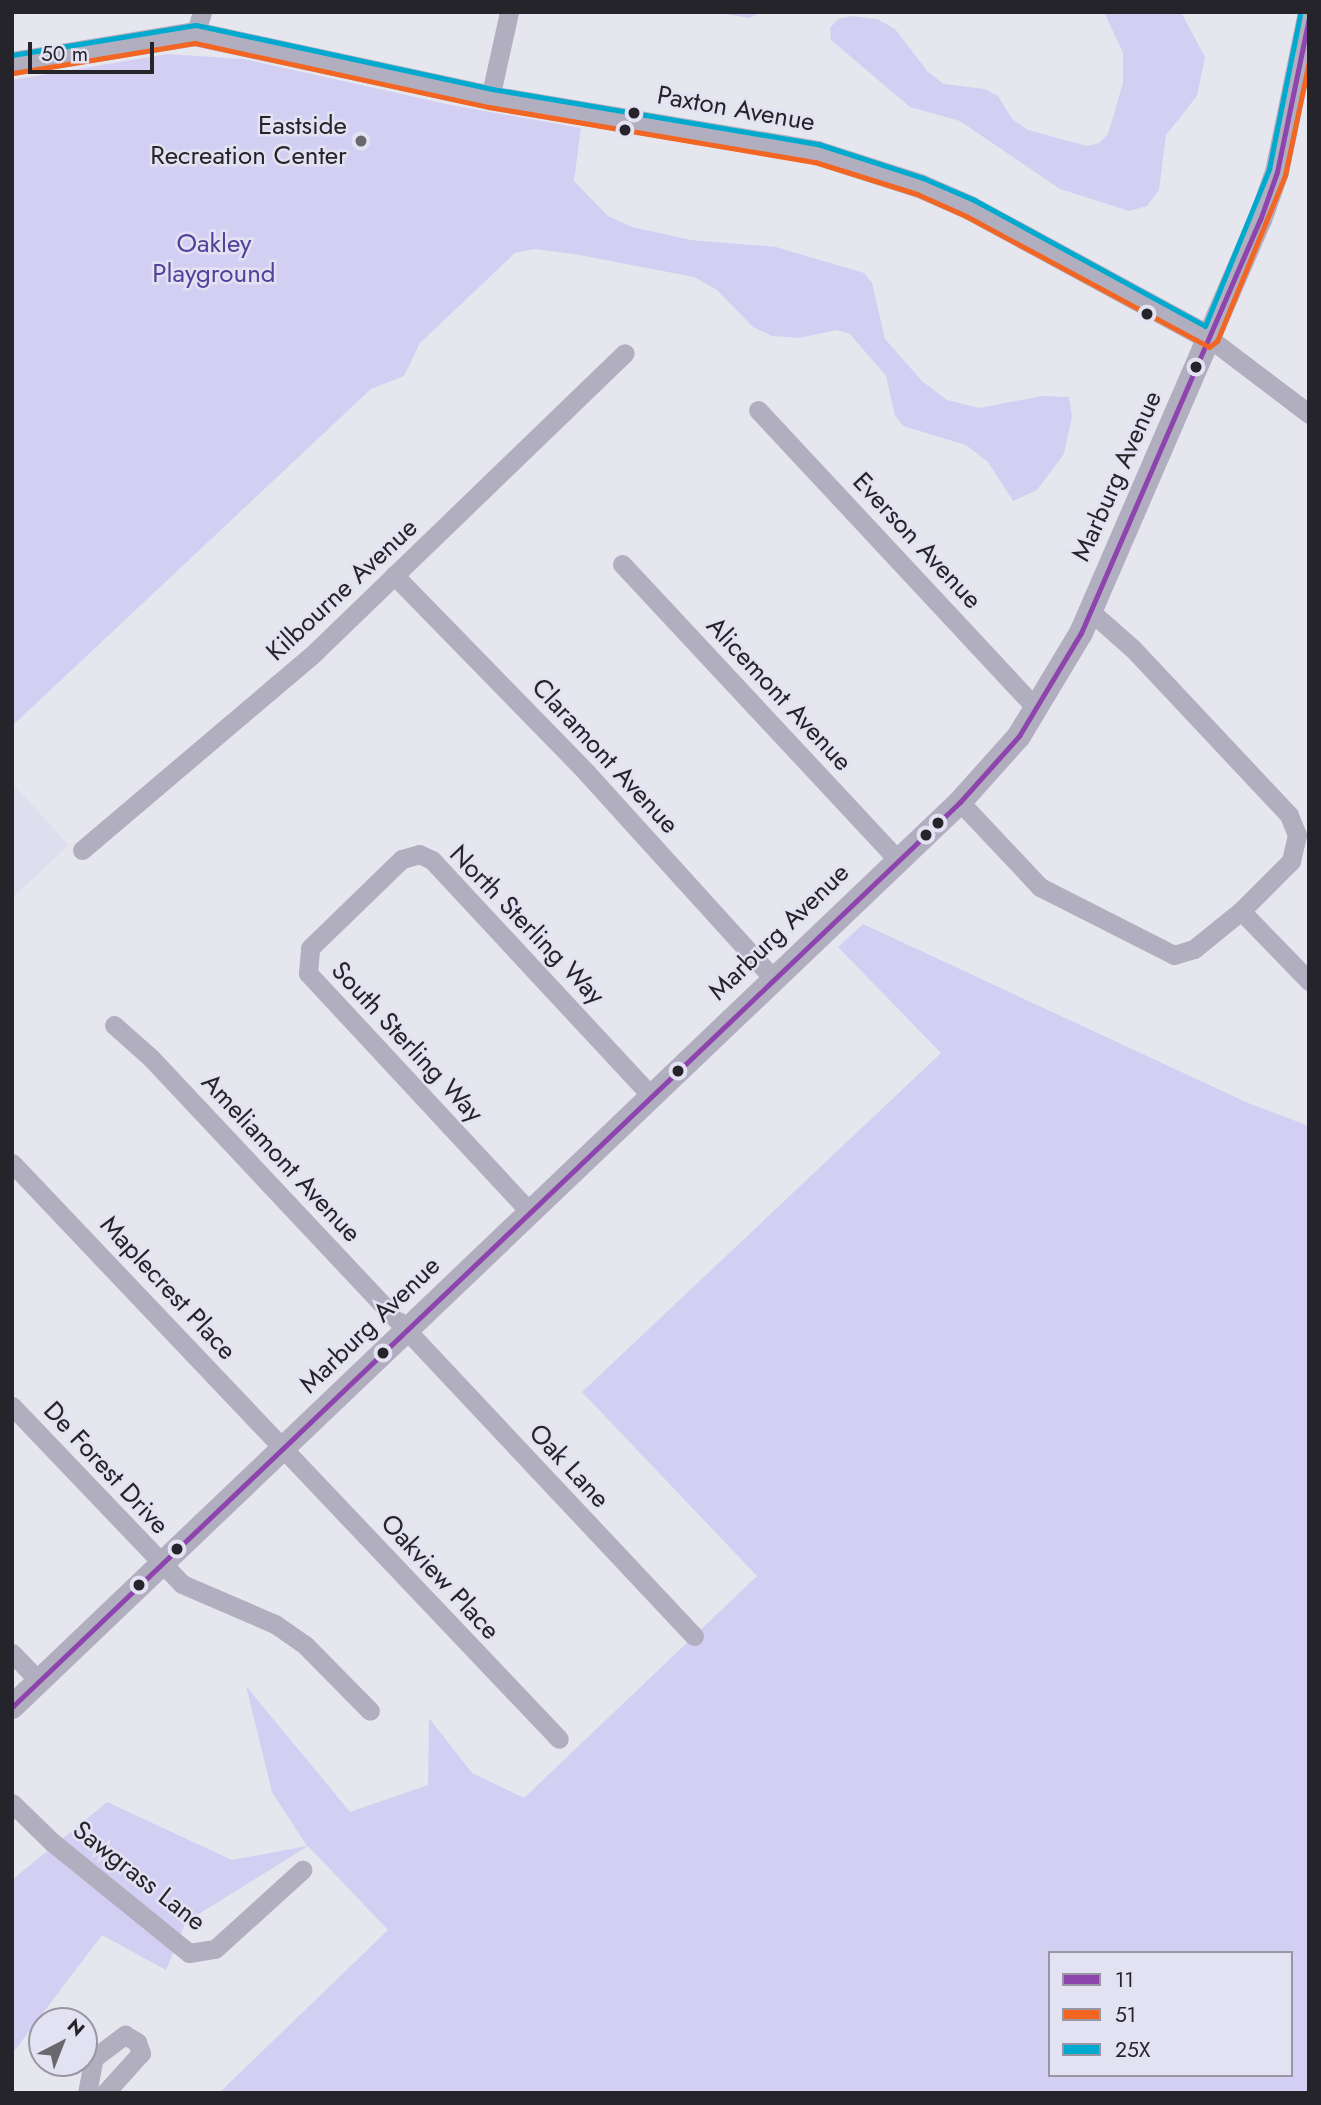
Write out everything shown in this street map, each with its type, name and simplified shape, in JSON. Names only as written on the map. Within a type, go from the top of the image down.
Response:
[{"type":"street","points":[[490,97],[509,12]]},
{"type":"street","name":"Marburg Avenue","points":[[12,1707],[960,802],[1037,709],[1090,611],[1209,338],[1277,172],[1309,17]]},
{"type":"street","name":"Paxton Avenue","points":[[12,64],[198,23],[490,97],[817,153],[869,167],[970,208],[1209,338],[1309,414]]},
{"type":"street","name":"Kilbourne Avenue","points":[[82,850],[270,694],[625,353]]},
{"type":"street","name":"Everson Avenue","points":[[758,410],[1037,709]]},
{"type":"street","name":"Alicemont Avenue","points":[[622,564],[898,860]]},
{"type":"street","name":"Claramont Avenue","points":[[394,575],[586,772],[773,978]]},
{"type":"street","points":[[960,802],[1040,887],[1165,952],[1187,953],[1241,911],[1291,861],[1297,846],[1294,824],[1132,648],[1090,611]]},
{"type":"street","name":"North Sterling Way","points":[[355,904],[410,855],[432,860],[651,1097]]},
{"type":"street","name":"South Sterling Way","points":[[355,904],[310,948],[308,973],[530,1211]]},
{"type":"street","points":[[1241,911],[1309,981]]},
{"type":"street","name":"Ameliamont Avenue","points":[[114,1025],[160,1067],[407,1331]]},
{"type":"street","name":"Maplecrest Place","points":[[12,1163],[285,1449]]},
{"type":"street","name":"Oak Lane","points":[[407,1331],[694,1636]]},
{"type":"street","name":"De Forest Drive","points":[[12,1406],[181,1584],[286,1631],[306,1646],[370,1711]]},
{"type":"street","name":"Oakview Place","points":[[285,1449],[559,1739]]},
{"type":"street","points":[[12,1653],[39,1681]]},
{"type":"street","name":"Sawgrass Lane","points":[[12,1803],[52,1842],[189,1953],[215,1949],[302,1870]]},
{"type":"street","points":[[87,2093],[94,2058],[125,2035],[137,2042],[141,2053],[105,2093]]},
{"type":"shaded area","points":[[12,783],[69,845],[12,898]]},
{"type":"green space","points":[[715,12],[762,12],[749,18]]},
{"type":"green space","points":[[1104,12],[1181,12],[1205,57],[1197,96],[1166,135],[1159,190],[1147,206],[1129,211],[1060,189],[960,121],[910,107],[831,40],[830,28],[838,19],[851,16],[877,19],[895,29],[928,72],[944,84],[985,89],[998,96],[1012,119],[1028,130],[1087,146],[1099,143],[1108,134],[1123,83],[1123,53]]},
{"type":"green space","name":"Oakley Playground","points":[[167,54],[244,59],[451,105],[581,128],[574,181],[608,216],[632,227],[691,240],[776,247],[864,273],[872,283],[885,339],[922,381],[947,400],[979,408],[1042,396],[1069,397],[1072,416],[1064,454],[1037,490],[1013,501],[988,462],[966,445],[903,426],[895,416],[886,376],[850,334],[837,330],[799,338],[772,336],[753,327],[717,290],[694,277],[574,254],[534,249],[515,253],[420,343],[404,376],[371,389],[12,726],[12,80]]},
{"type":"green space","points":[[863,924],[1248,1103],[1309,1126],[1309,2093],[219,2093],[388,1930],[308,1846],[186,1922],[166,1970],[102,1935],[48,2007],[28,2007],[28,2033],[12,2054],[12,1880],[107,1802],[232,1860],[307,1846],[272,1792],[246,1686],[350,1812],[428,1785],[429,1718],[472,1773],[524,1798],[757,1576],[582,1392],[941,1053],[838,947]]},
{"type":"transit line","name":"25X","points":[[12,55],[196,25],[492,89],[818,144],[923,178],[974,200],[1205,326],[1269,169],[1300,15]]},
{"type":"transit line","name":"11","points":[[12,1707],[960,802],[1019,736],[1081,633],[1260,220],[1277,172],[1309,18]]},
{"type":"transit line","name":"51","points":[[13,73],[195,43],[489,107],[815,162],[917,194],[966,216],[1209,347],[1217,341],[1285,175],[1309,61]]},
{"type":"place","name":"Eastside Recreation Center","points":[[361,141]]}]
